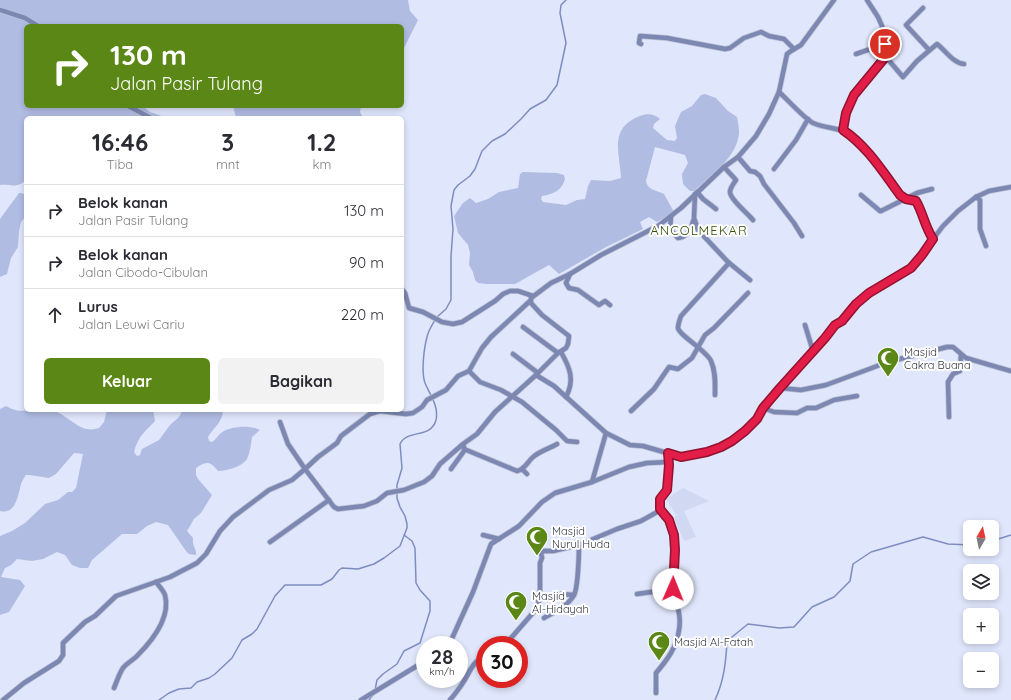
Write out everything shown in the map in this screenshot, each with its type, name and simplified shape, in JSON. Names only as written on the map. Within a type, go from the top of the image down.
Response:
[{"type":"street","points":[[389,412],[406,414],[422,408],[427,400],[446,390],[458,376],[469,371],[482,348],[491,337],[530,301],[533,296],[551,283],[658,226],[672,216],[738,157],[756,136],[769,114],[779,92],[787,54],[801,45],[834,0]]},
{"type":"street","points":[[843,130],[846,113],[854,95],[886,57],[887,52],[882,26],[867,0]]},
{"type":"street","points":[[923,8],[906,25],[929,50]]},
{"type":"street","points":[[0,10],[25,18],[35,24]]},
{"type":"street","points":[[642,44],[639,43],[640,36],[667,38],[725,49],[732,47],[744,38],[761,32],[769,36],[784,39],[794,49]]},
{"type":"street","points":[[856,54],[885,44]]},
{"type":"street","points":[[886,57],[903,76],[917,61],[937,44],[955,61],[964,64]]},
{"type":"street","points":[[779,92],[808,119],[818,124],[843,130],[851,136],[871,156],[900,195],[906,199],[916,201],[927,230],[933,239]]},
{"type":"street","points":[[132,108],[147,116]]},
{"type":"street","points":[[774,170],[796,140],[808,119]]},
{"type":"street","points":[[738,157],[750,172],[755,172],[760,176],[764,184],[778,200],[802,236]]},
{"type":"street","points":[[724,168],[736,180],[731,188],[731,195],[742,210],[753,220]]},
{"type":"street","points":[[513,354],[554,386],[606,433],[630,444],[643,446],[681,457],[707,452],[732,441],[745,431],[757,419],[763,408],[835,325],[842,321],[856,304],[869,293],[911,268],[954,215],[976,196],[989,191],[1011,187]]},
{"type":"street","points":[[861,195],[881,211],[917,193],[932,189]]},
{"type":"street","points":[[696,193],[716,209]]},
{"type":"street","points":[[672,216],[670,229],[678,238],[685,236],[689,231],[694,218],[696,193]]},
{"type":"street","points":[[976,196],[980,199],[980,229],[986,246]]},
{"type":"street","points":[[694,218],[698,230],[729,263],[750,280]]},
{"type":"street","points":[[715,395],[715,377],[711,360],[698,346],[678,329],[680,319],[686,310],[729,263]]},
{"type":"street","points":[[570,274],[566,282],[569,288],[578,290],[600,306],[605,301],[610,305]]},
{"type":"street","points":[[404,292],[409,308],[423,312],[442,322],[453,324],[462,322],[495,301],[503,294],[510,291],[518,291],[533,296]]},
{"type":"street","points":[[631,411],[654,389],[669,367],[679,369],[692,358],[705,335],[714,328],[748,293]]},
{"type":"street","points":[[280,422],[288,444],[334,507],[338,509],[358,507],[372,503],[387,493],[399,491],[424,482],[432,476],[440,464],[477,434],[494,412],[566,348],[569,336],[542,315],[530,301]]},
{"type":"street","points":[[805,326],[813,351]]},
{"type":"street","points":[[523,327],[559,353],[568,368],[571,379],[570,388],[566,397]]},
{"type":"street","points":[[780,388],[801,390],[826,385],[888,362],[943,347],[953,347],[966,358],[1011,371]]},
{"type":"street","points":[[949,417],[948,382],[953,374],[960,371],[961,354]]},
{"type":"street","points":[[469,371],[480,382],[501,390],[522,402],[567,441],[577,442]]},
{"type":"street","points":[[763,408],[774,412],[797,413],[807,408],[819,407],[834,400],[857,396]]},
{"type":"street","points":[[3,700],[24,683],[59,661],[63,655],[63,643],[116,596],[176,574],[197,563],[206,554],[220,531],[233,517],[269,490],[292,480],[318,457],[337,443],[341,436],[370,414],[377,412]]},
{"type":"street","points":[[592,482],[606,433]]},
{"type":"street","points":[[464,446],[490,461],[507,466],[511,470],[517,471],[522,469],[538,453],[557,444]]},
{"type":"street","points":[[451,469],[464,446]]},
{"type":"street","points":[[656,693],[656,673],[666,662],[676,645],[679,631],[680,610],[673,589],[675,550],[674,535],[669,520],[660,509],[660,499],[667,490],[669,462],[668,453]]},
{"type":"street","points":[[454,636],[473,592],[489,546],[519,526],[542,502],[555,493],[592,482],[629,467],[647,463],[669,462]]},
{"type":"street","points":[[522,469],[527,474]]},
{"type":"street","points":[[270,542],[329,500]]},
{"type":"street","points":[[512,636],[538,607],[540,563],[542,558],[541,553],[544,551],[553,551],[579,545],[640,521],[660,509]]},
{"type":"street","points":[[483,535],[499,539]]},
{"type":"street","points":[[544,618],[565,605],[574,595],[579,545]]},
{"type":"street","points":[[114,688],[126,664],[140,654],[160,627],[165,602],[162,590],[156,582]]},
{"type":"street","points":[[637,594],[673,589]]},
{"type":"street","points":[[538,600],[561,594],[574,595]]},
{"type":"street","points":[[450,700],[463,683],[476,661]]},
{"type":"street","points":[[361,700],[416,666]]},
{"type":"shaded area","points":[[0,0],[408,0],[410,11],[418,20],[404,48],[404,24],[24,24],[24,108],[145,108],[150,112],[162,116],[24,116],[24,182],[16,185],[0,185]]},
{"type":"shaded area","points":[[705,94],[716,98],[728,111],[737,117],[739,133],[737,142],[734,150],[722,165],[694,191],[690,191],[683,184],[682,174],[688,163],[685,155],[655,147],[646,181],[649,187],[664,194],[674,212],[657,222],[649,217],[640,222],[643,229],[606,247],[559,274],[549,265],[515,284],[486,284],[478,283],[475,280],[469,265],[470,253],[468,245],[458,233],[454,216],[463,203],[470,198],[476,203],[488,199],[499,192],[518,188],[520,174],[523,172],[557,173],[564,175],[564,183],[560,189],[554,193],[542,196],[541,199],[543,202],[566,205],[577,200],[585,199],[591,180],[610,181],[621,178],[618,142],[623,127],[630,121],[640,116],[651,114],[660,119],[654,124],[653,128],[667,140],[675,141],[677,138],[675,126],[681,112],[692,106],[701,95]]},
{"type":"shaded area","points":[[234,108],[361,108],[360,112],[362,116],[236,116]]},
{"type":"shaded area","points":[[19,193],[24,194],[24,218],[21,222],[19,231],[18,247],[11,258],[7,274],[0,277],[0,219]]},
{"type":"shaded area","points":[[6,406],[24,412],[57,412],[79,426],[90,429],[99,428],[104,422],[106,412],[153,412],[155,421],[137,442],[134,452],[137,456],[140,455],[142,449],[159,440],[182,412],[223,412],[220,421],[208,437],[209,441],[212,442],[222,432],[232,428],[247,427],[260,430],[252,437],[248,457],[245,462],[234,468],[221,471],[218,471],[213,465],[208,463],[196,468],[196,475],[198,479],[212,495],[201,513],[194,519],[187,531],[193,538],[196,555],[189,554],[186,551],[168,525],[156,522],[147,526],[137,534],[122,534],[92,560],[88,568],[80,568],[72,565],[65,555],[57,552],[43,559],[32,561],[17,559],[5,568],[1,577],[20,580],[25,586],[9,612],[0,615],[0,536],[25,523],[45,504],[58,500],[68,492],[72,492],[76,488],[83,454],[74,453],[56,474],[49,478],[26,475],[21,483],[13,507],[10,510],[0,511],[0,409]]},
{"type":"shaded area","points":[[683,488],[709,501],[684,511],[696,537],[684,541],[674,518],[680,513],[676,515],[666,499]]},
{"type":"waterway","points":[[437,317],[446,309],[451,300],[451,256],[453,229],[451,206],[454,190],[470,176],[475,169],[482,151],[492,141],[505,134],[530,109],[546,100],[557,85],[566,43],[560,13],[561,5],[566,0]]},
{"type":"waterway","points":[[159,700],[169,693],[179,689],[191,688],[197,682],[209,678],[215,674],[232,658],[242,640],[257,629],[275,596],[285,585],[321,585],[332,579],[342,568],[358,569],[374,564],[400,546],[407,528],[405,516],[397,498],[397,485],[402,468],[400,444],[403,439],[429,430],[433,426],[437,415],[434,401],[425,383],[423,367],[426,342],[430,328],[435,320]]},
{"type":"waterway","points":[[375,690],[377,680],[397,664],[404,651],[420,643],[430,611],[430,601],[416,583],[415,548],[412,541],[404,535]]},
{"type":"waterway","points":[[999,539],[1011,535]]},
{"type":"waterway","points":[[715,700],[721,686],[727,641],[748,624],[779,628],[794,627],[812,607],[834,597],[850,581],[853,564],[871,552],[923,537],[948,544],[963,545]]},
{"type":"waterway","points":[[369,700],[373,695]]},
{"type":"place","name":"Masjid Cakra Buana","points":[[888,378]]},
{"type":"place","name":"Masjid Nurul Huda","points":[[537,556]]},
{"type":"place","name":"Masjid Al-Hidayah","points":[[516,622]]},
{"type":"place","name":"Masjid Al-Fatah","points":[[659,662]]},
{"type":"district","name":"ANCOLMEKAR","points":[[699,230]]},
{"type":"route","points":[[673,589],[675,550],[674,535],[669,520],[660,509],[660,499],[667,490],[669,465],[668,453],[681,457],[707,452],[732,441],[745,431],[757,419],[763,408],[835,325],[842,321],[856,304],[869,293],[911,268],[933,239],[927,230],[916,201],[906,199],[900,195],[871,156],[843,130],[846,113],[854,95],[887,55],[885,44]]}]
